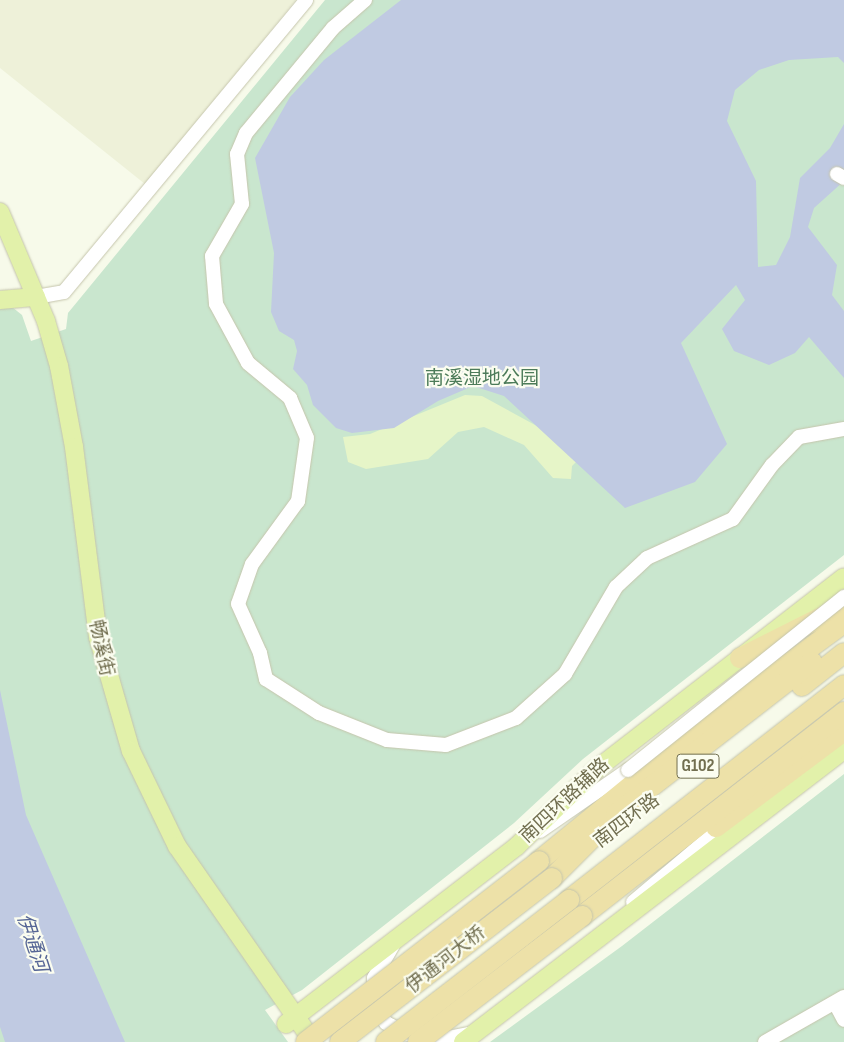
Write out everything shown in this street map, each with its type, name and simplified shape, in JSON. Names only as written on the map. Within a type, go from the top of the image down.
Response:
[{"type":"highway","points":[[740,658],[844,606]]},
{"type":"highway","points":[[306,1042],[539,861],[715,717],[844,623]]},
{"type":"highway","points":[[552,878],[641,795],[844,632]]},
{"type":"highway","name":"南四环路","points":[[552,878],[844,654]]},
{"type":"highway","name":"南四环路","points":[[569,900],[844,685]]},
{"type":"highway","points":[[418,1042],[844,712]]},
{"type":"highway","points":[[585,914],[625,893],[693,847],[844,731]]},
{"type":"highway","points":[[582,824],[641,795]]},
{"type":"highway","name":"伊通河大桥","points":[[340,1042],[552,878]]},
{"type":"highway","name":"伊通河大桥","points":[[386,1042],[569,900]]},
{"type":"main road","name":"畅溪街","points":[[0,212],[31,297],[56,399],[88,643],[119,746],[183,876],[290,1021],[313,1042]]},
{"type":"main road","name":"畅溪街","points":[[0,235],[31,297]]},
{"type":"main road","points":[[0,300],[31,297]]},
{"type":"main road","name":"南四环路辅路","points":[[290,1021],[395,942],[517,846],[598,768],[844,577]]},
{"type":"main road","points":[[469,1038],[550,974],[841,756]]},
{"type":"main road","name":"畅溪街","points":[[290,1021],[299,1042]]},
{"type":"street","points":[[31,297],[64,292],[306,0]]},
{"type":"street","points":[[365,0],[333,28],[246,134],[237,154],[242,204],[212,256],[216,304],[248,363],[290,398],[307,438],[298,501],[252,564],[238,604],[260,653],[266,679],[319,713],[387,740],[446,745],[516,718],[565,674],[616,588],[647,558],[733,519],[772,465],[799,437],[844,429]]},
{"type":"street","points":[[517,846],[628,770],[844,597]]},
{"type":"street","points":[[550,974],[693,847]]},
{"type":"street","points":[[395,942],[374,978],[374,1003],[386,1023],[408,1034],[437,1040],[469,1038]]},
{"type":"street","points":[[765,1042],[840,1000],[844,1020]]},
{"type":"shaded area","points":[[0,0],[296,0],[145,184],[0,68]]},
{"type":"green space","name":"南溪湿地公园","points":[[325,0],[844,0],[844,555],[583,759],[514,823],[302,990],[265,1010],[288,1042],[0,1042],[0,308],[12,307],[22,315],[31,341],[66,329],[68,313]]},
{"type":"green space","points":[[844,774],[844,1042],[490,1042],[622,946]]},
{"type":"sand","points":[[465,395],[482,396],[546,431],[579,459],[572,466],[571,479],[553,478],[524,445],[484,427],[458,432],[428,459],[366,469],[348,462],[343,437],[370,434]]},
{"type":"water","points":[[401,0],[844,0],[844,63],[838,57],[789,60],[759,70],[735,90],[727,121],[756,181],[758,267],[776,265],[790,237],[800,178],[830,148],[844,124],[844,181],[814,208],[808,227],[837,265],[832,295],[844,311],[844,378],[809,337],[795,353],[769,365],[734,351],[722,329],[745,300],[736,285],[681,343],[727,444],[695,482],[625,508],[504,396],[473,386],[438,401],[394,428],[352,433],[336,428],[313,405],[307,385],[293,369],[297,351],[294,340],[279,331],[271,312],[274,253],[255,158],[290,97],[324,60]]},
{"type":"water","name":"伊通河","points":[[0,690],[26,815],[125,1042],[5,1042],[0,1027]]}]
